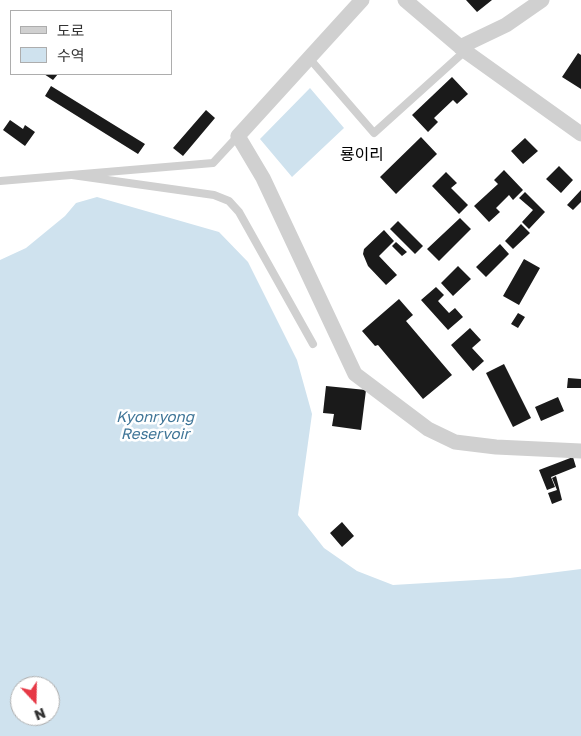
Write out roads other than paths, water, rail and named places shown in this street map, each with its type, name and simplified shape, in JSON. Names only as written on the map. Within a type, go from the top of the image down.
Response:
[{"type":"street","points":[[362,0],[238,136],[263,178],[356,374],[428,429],[456,442],[496,447],[581,451]]},
{"type":"street","points":[[405,0],[463,49],[581,134]]},
{"type":"street","points":[[463,49],[506,25],[542,0]]},
{"type":"lane","points":[[309,58],[374,133],[463,49]]},
{"type":"lane","points":[[0,181],[213,163],[238,136]]},
{"type":"lane","points":[[72,175],[214,195],[229,201],[239,212],[313,344]]},
{"type":"water","points":[[310,88],[344,128],[292,177],[260,139]]},
{"type":"water","name":"Kyonryong Reservoir","points":[[97,197],[219,232],[248,262],[297,360],[312,414],[298,515],[324,548],[357,571],[393,585],[510,578],[581,569],[581,736],[0,736],[0,260],[26,248],[65,216],[76,203]]},
{"type":"district","name":"룡이리","points":[[362,155]]}]
